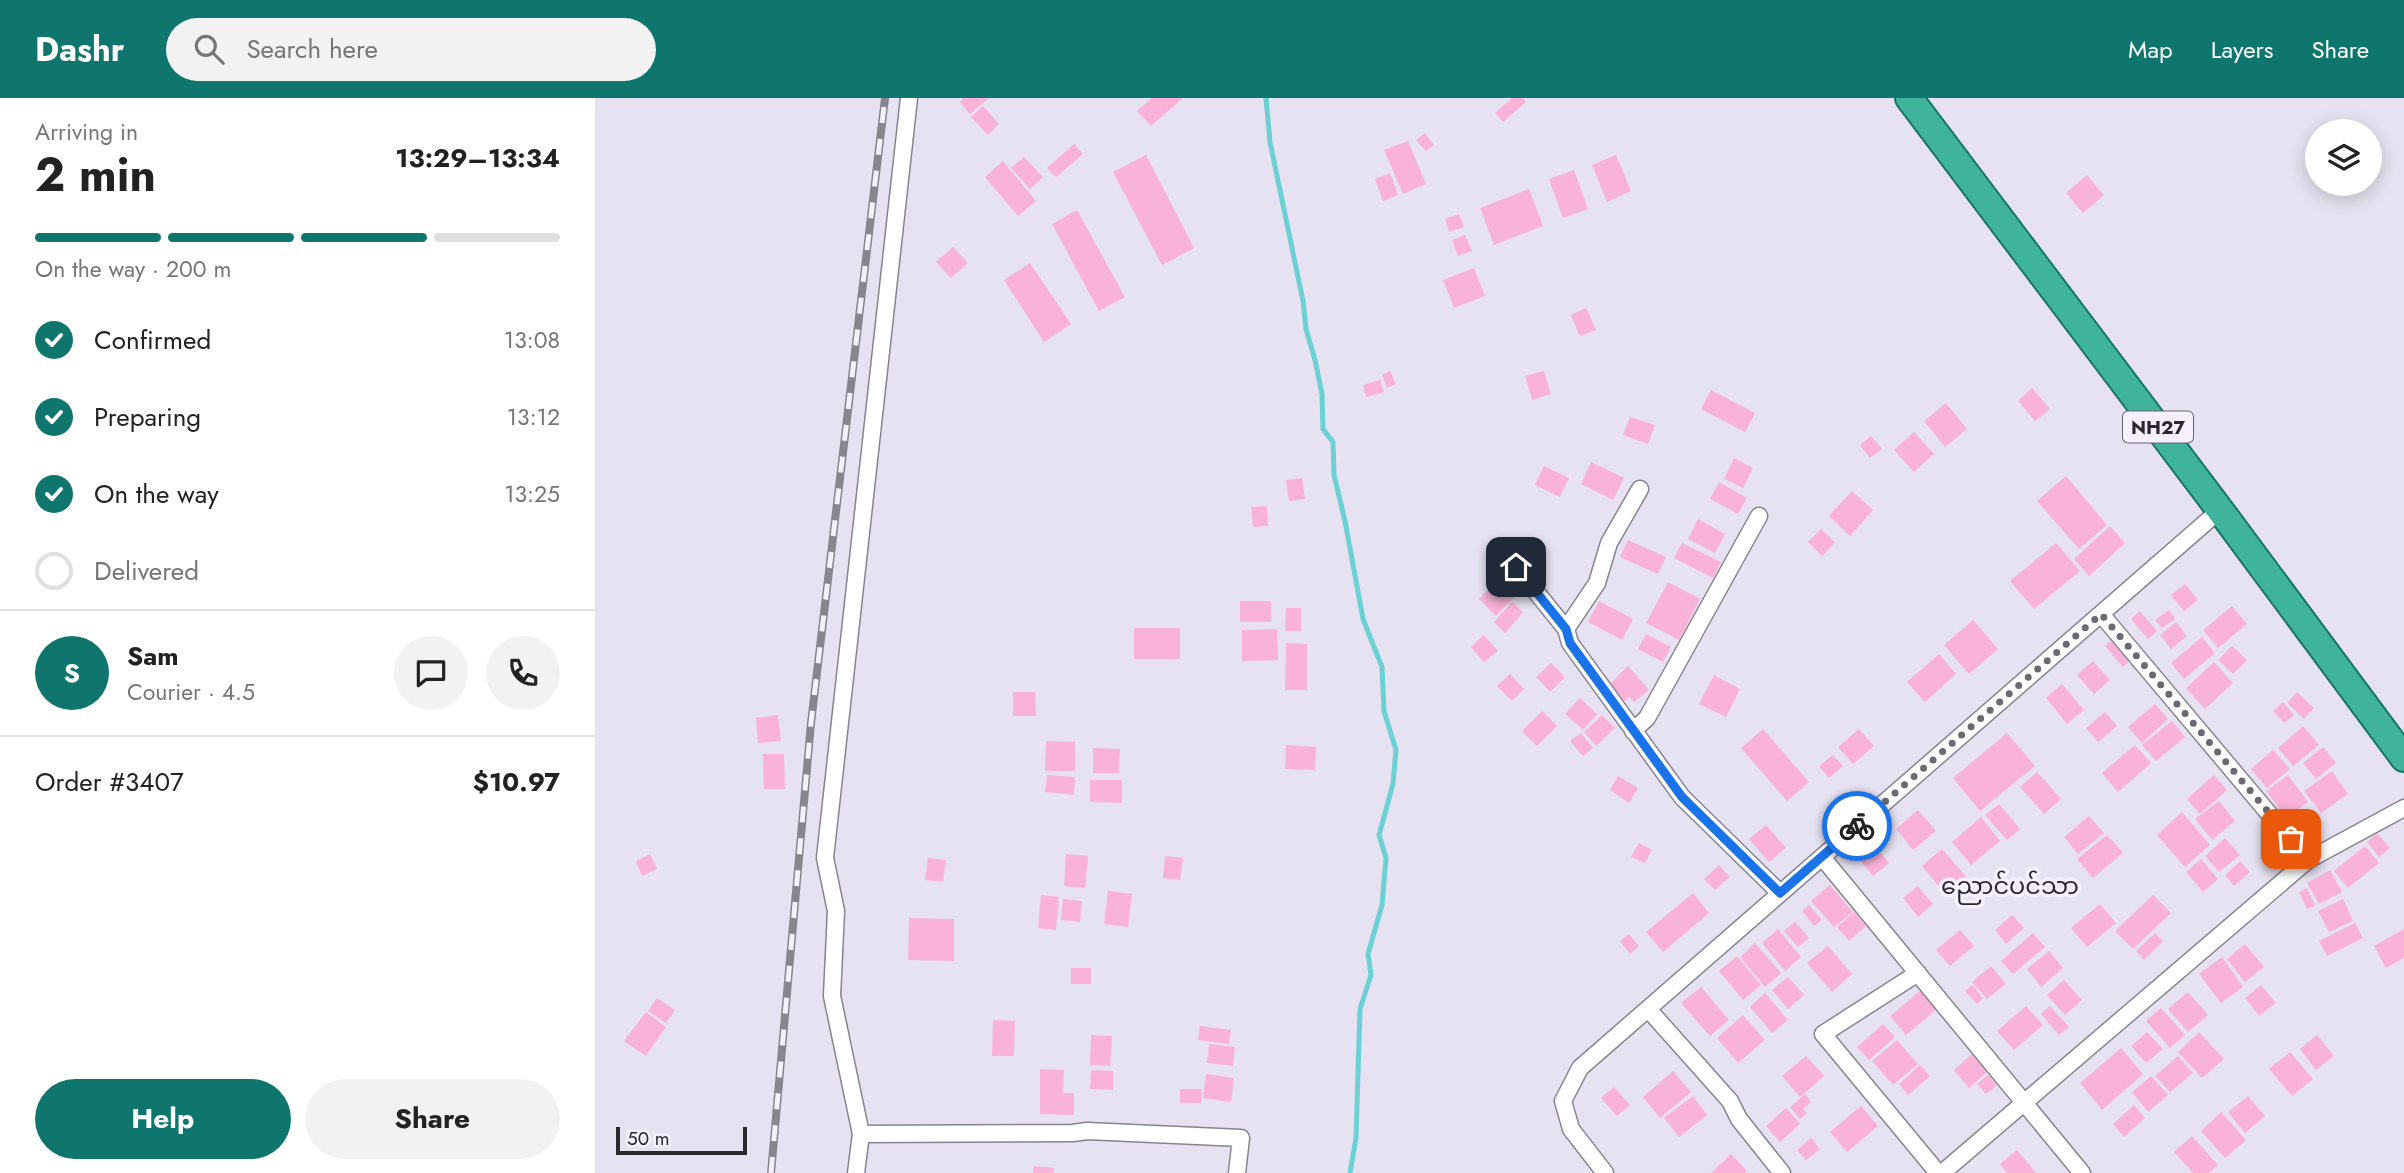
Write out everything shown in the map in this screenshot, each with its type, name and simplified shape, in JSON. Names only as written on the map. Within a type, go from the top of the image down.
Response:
[{"type":"highway","name":"NH27","points":[[1909,98],[2404,758]]},
{"type":"street","points":[[856,1173],[861,1134],[832,996],[836,911],[825,858],[909,98]]},
{"type":"street","points":[[1566,629],[1597,583],[1609,543],[1640,489]]},
{"type":"street","points":[[1605,1173],[1571,1129],[1563,1101],[1580,1068],[2220,510]]},
{"type":"street","points":[[1633,731],[1647,719],[1759,516]]},
{"type":"street","points":[[1516,567],[1566,629],[1570,643],[1682,797],[1780,893]]},
{"type":"street","points":[[2101,614],[2308,860]]},
{"type":"street","points":[[1918,972],[1823,1034],[1940,1173],[2308,860],[2404,808]]},
{"type":"street","points":[[1822,856],[2082,1173]]},
{"type":"street","points":[[1648,1009],[1730,1101],[1739,1119],[1782,1173]]},
{"type":"street","points":[[861,1134],[1087,1131],[1241,1138],[1237,1173]]},
{"type":"building","points":[[964,98],[989,98],[970,114],[960,102]]},
{"type":"building","points":[[1152,98],[1183,98],[1151,126],[1137,111]]},
{"type":"building","points":[[1512,98],[1523,98],[1526,102],[1503,122],[1495,113]]},
{"type":"building","points":[[983,106],[999,124],[988,135],[971,117]]},
{"type":"building","points":[[1425,133],[1434,145],[1426,151],[1416,140]]},
{"type":"building","points":[[1408,141],[1426,184],[1403,194],[1384,150]]},
{"type":"building","points":[[1074,144],[1083,154],[1056,177],[1047,168]]},
{"type":"building","points":[[1146,155],[1194,248],[1162,265],[1113,172]]},
{"type":"building","points":[[1616,155],[1631,191],[1607,202],[1592,165]]},
{"type":"building","points":[[1024,157],[1043,177],[1030,189],[1011,168]]},
{"type":"building","points":[[1003,161],[1036,201],[1018,216],[985,177]]},
{"type":"building","points":[[1574,170],[1588,209],[1563,218],[1549,179]]},
{"type":"building","points":[[1390,173],[1398,195],[1383,201],[1375,179]]},
{"type":"building","points":[[2087,175],[2104,195],[2083,213],[2066,193]]},
{"type":"building","points":[[1529,189],[1543,226],[1494,245],[1480,208]]},
{"type":"building","points":[[1077,210],[1125,297],[1099,311],[1052,224]]},
{"type":"building","points":[[1459,214],[1464,227],[1449,232],[1445,219]]},
{"type":"building","points":[[1465,235],[1472,251],[1458,256],[1452,240]]},
{"type":"building","points":[[953,247],[968,263],[951,278],[936,262]]},
{"type":"building","points":[[1030,263],[1071,324],[1044,342],[1004,280]]},
{"type":"building","points":[[1474,268],[1485,296],[1454,308],[1443,280]]},
{"type":"building","points":[[1586,308],[1596,330],[1580,336],[1571,315]]},
{"type":"building","points":[[1390,371],[1396,384],[1387,388],[1382,375]]},
{"type":"building","points":[[1544,371],[1551,394],[1532,400],[1525,376]]},
{"type":"building","points":[[1380,380],[1384,392],[1366,397],[1363,385]]},
{"type":"building","points":[[2032,388],[2050,409],[2035,421],[2018,401]]},
{"type":"building","points":[[1711,390],[1755,413],[1745,432],[1701,409]]},
{"type":"building","points":[[1946,403],[1967,429],[1945,447],[1924,421]]},
{"type":"building","points":[[1630,417],[1655,425],[1648,444],[1623,435]]},
{"type":"building","points":[[1914,432],[1934,454],[1914,472],[1894,450]]},
{"type":"building","points":[[1871,436],[1882,449],[1870,458],[1860,445]]},
{"type":"building","points":[[1734,458],[1753,468],[1743,488],[1724,479]]},
{"type":"building","points":[[1591,462],[1624,478],[1613,500],[1581,484]]},
{"type":"building","points":[[1544,466],[1569,478],[1560,497],[1535,485]]},
{"type":"building","points":[[2066,476],[2107,525],[2079,549],[2037,501]]},
{"type":"building","points":[[1302,478],[1305,499],[1289,501],[1286,480]]},
{"type":"building","points":[[1719,482],[1747,498],[1738,514],[1710,499]]},
{"type":"building","points":[[1852,491],[1873,510],[1850,536],[1829,516]]},
{"type":"building","points":[[1267,506],[1268,526],[1253,527],[1251,507]]},
{"type":"building","points":[[1698,519],[1725,534],[1715,553],[1688,539]]},
{"type":"building","points":[[2110,526],[2125,543],[2089,576],[2074,559]]},
{"type":"building","points":[[1821,529],[1835,542],[1822,556],[1808,542]]},
{"type":"building","points":[[1628,540],[1666,557],[1658,574],[1620,557]]},
{"type":"building","points":[[1682,543],[1721,562],[1713,578],[1674,558]]},
{"type":"building","points":[[2056,543],[2080,571],[2034,609],[2010,581]]},
{"type":"building","points":[[1499,579],[1516,595],[1496,616],[1479,599]]},
{"type":"building","points":[[1668,582],[1700,599],[1679,640],[1646,623]]},
{"type":"building","points":[[2185,584],[2198,600],[2184,611],[2171,595]]},
{"type":"building","points":[[1240,601],[1271,601],[1271,622],[1240,622]]},
{"type":"building","points":[[1599,601],[1633,619],[1622,640],[1588,622]]},
{"type":"building","points":[[1512,602],[1523,612],[1505,633],[1494,622]]},
{"type":"building","points":[[2232,606],[2247,624],[2218,648],[2203,630]]},
{"type":"building","points":[[1286,608],[1301,608],[1301,631],[1285,631]]},
{"type":"building","points":[[2169,610],[2175,619],[2162,628],[2155,620]]},
{"type":"building","points":[[2140,611],[2157,631],[2148,639],[2131,619]]},
{"type":"building","points":[[1973,620],[1998,649],[1969,674],[1944,645]]},
{"type":"building","points":[[2176,622],[2187,636],[2171,649],[2160,635]]},
{"type":"building","points":[[1134,628],[1180,628],[1180,659],[1134,659]]},
{"type":"building","points":[[1277,629],[1278,660],[1242,661],[1242,630]]},
{"type":"building","points":[[1646,634],[1671,647],[1663,662],[1638,649]]},
{"type":"building","points":[[1484,635],[1498,651],[1484,662],[1471,647]]},
{"type":"building","points":[[2116,636],[2134,657],[2123,667],[2105,646]]},
{"type":"building","points":[[2202,637],[2215,653],[2184,679],[2171,663]]},
{"type":"building","points":[[1286,643],[1307,644],[1307,690],[1285,690]]},
{"type":"building","points":[[2232,646],[2247,660],[2233,674],[2218,660]]},
{"type":"building","points":[[1939,654],[1956,674],[1925,702],[1907,682]]},
{"type":"building","points":[[2093,661],[2110,680],[2094,694],[2077,675]]},
{"type":"building","points":[[2214,662],[2233,683],[2205,709],[2186,688]]},
{"type":"building","points":[[1551,663],[1565,677],[1550,692],[1536,677]]},
{"type":"building","points":[[1628,666],[1649,690],[1634,702],[1629,697],[1624,701],[1610,684]]},
{"type":"building","points":[[1510,674],[1524,689],[1512,701],[1497,686]]},
{"type":"building","points":[[1714,675],[1740,689],[1726,717],[1699,704]]},
{"type":"building","points":[[2062,684],[2084,710],[2067,724],[2046,698]]},
{"type":"building","points":[[1013,692],[1035,692],[1036,716],[1013,716]]},
{"type":"building","points":[[2297,692],[2314,708],[2304,719],[2287,703]]},
{"type":"building","points":[[1580,698],[1597,714],[1583,730],[1565,714]]},
{"type":"building","points":[[2283,702],[2294,715],[2284,723],[2273,711]]},
{"type":"building","points":[[2155,704],[2168,719],[2142,743],[2128,727]]},
{"type":"building","points":[[1542,711],[1557,726],[1537,746],[1522,731]]},
{"type":"building","points":[[2105,712],[2117,726],[2098,742],[2086,728]]},
{"type":"building","points":[[778,715],[781,741],[758,743],[756,718]]},
{"type":"building","points":[[1602,715],[1615,728],[1596,746],[1584,732]]},
{"type":"building","points":[[2172,721],[2185,737],[2156,761],[2142,745]]},
{"type":"building","points":[[2303,726],[2319,745],[2293,766],[2278,748]]},
{"type":"building","points":[[1763,729],[1809,782],[1787,801],[1741,748]]},
{"type":"building","points":[[1859,729],[1874,746],[1853,764],[1838,747]]},
{"type":"building","points":[[1581,733],[1593,748],[1583,756],[1570,741]]},
{"type":"building","points":[[2007,733],[2035,766],[1980,811],[1953,778]]},
{"type":"building","points":[[1046,741],[1075,742],[1075,771],[1045,771]]},
{"type":"building","points":[[1286,745],[1316,747],[1315,770],[1285,769]]},
{"type":"building","points":[[2135,745],[2151,763],[2118,792],[2102,773]]},
{"type":"building","points":[[2323,747],[2336,763],[2316,779],[2303,763]]},
{"type":"building","points":[[1093,748],[1120,749],[1119,773],[1093,773]]},
{"type":"building","points":[[2273,750],[2290,769],[2267,788],[2251,769]]},
{"type":"building","points":[[763,754],[784,754],[785,789],[764,789]]},
{"type":"building","points":[[1833,755],[1843,766],[1829,778],[1819,766]]},
{"type":"building","points":[[2332,771],[2348,794],[2321,813],[2304,791]]},
{"type":"building","points":[[2037,772],[2061,799],[2044,814],[2020,787]]},
{"type":"building","points":[[1047,775],[1075,777],[1074,795],[1045,792]]},
{"type":"building","points":[[2214,775],[2227,790],[2200,814],[2187,799]]},
{"type":"building","points":[[2288,775],[2308,802],[2286,818],[2266,791]]},
{"type":"building","points":[[1618,776],[1638,788],[1629,803],[1610,790]]},
{"type":"building","points":[[1090,780],[1122,780],[1122,803],[1090,802]]},
{"type":"building","points":[[2219,801],[2235,821],[2212,840],[2195,819]]},
{"type":"building","points":[[1999,804],[2020,829],[2007,840],[1985,815]]},
{"type":"building","points":[[1918,810],[1936,831],[1913,850],[1896,829]]},
{"type":"building","points":[[2182,812],[2210,845],[2185,867],[2157,835]]},
{"type":"building","points":[[2089,816],[2104,833],[2078,854],[2064,837]]},
{"type":"building","points":[[1981,817],[2000,841],[1971,865],[1952,842]]},
{"type":"building","points":[[1766,825],[1786,848],[1769,862],[1749,839]]},
{"type":"building","points":[[2377,833],[2390,848],[2379,857],[2367,842]]},
{"type":"building","points":[[2107,835],[2123,853],[2093,878],[2077,859]]},
{"type":"building","points":[[2225,838],[2240,855],[2219,872],[2205,856]]},
{"type":"building","points":[[1639,843],[1652,850],[1645,863],[1631,857]]},
{"type":"building","points":[[1875,846],[1889,863],[1873,876],[1859,859]]},
{"type":"building","points":[[2365,846],[2379,863],[2348,888],[2334,871]]},
{"type":"building","points":[[1942,849],[1969,880],[1948,897],[1922,866]]},
{"type":"building","points":[[650,854],[657,869],[642,876],[636,861]]},
{"type":"building","points":[[1066,854],[1088,856],[1085,888],[1064,886]]},
{"type":"building","points":[[1165,856],[1183,858],[1180,880],[1163,878]]},
{"type":"building","points":[[928,858],[946,860],[943,882],[925,880]]},
{"type":"building","points":[[2201,859],[2218,879],[2203,892],[2186,872]]},
{"type":"building","points":[[2240,861],[2250,872],[2234,886],[2225,875]]},
{"type":"building","points":[[1719,865],[1730,877],[1715,890],[1704,879]]},
{"type":"building","points":[[2330,870],[2342,892],[2319,904],[2307,883]]},
{"type":"building","points":[[1830,885],[1853,912],[1834,927],[1811,901]]},
{"type":"building","points":[[1918,886],[1933,904],[1918,917],[1903,898]]},
{"type":"building","points":[[2307,888],[2315,906],[2307,909],[2299,892]]},
{"type":"building","points":[[1108,891],[1132,894],[1128,927],[1104,924]]},
{"type":"building","points":[[1693,893],[1709,913],[1663,952],[1646,932]]},
{"type":"building","points":[[1041,895],[1059,897],[1056,930],[1038,928]]},
{"type":"building","points":[[2153,895],[2171,913],[2133,949],[2115,931]]},
{"type":"building","points":[[1063,899],[1082,901],[1080,922],[1061,920]]},
{"type":"building","points":[[2343,899],[2353,921],[2329,932],[2318,911]]},
{"type":"building","points":[[2100,904],[2116,923],[2087,947],[2071,928]]},
{"type":"building","points":[[1809,905],[1822,920],[1814,926],[1802,911]]},
{"type":"building","points":[[1854,912],[1866,926],[1849,941],[1837,927]]},
{"type":"building","points":[[2012,915],[2024,928],[2006,944],[1995,930]]},
{"type":"building","points":[[909,918],[954,919],[954,961],[908,960]]},
{"type":"building","points":[[1795,922],[1809,938],[1798,947],[1784,931]]},
{"type":"building","points":[[2355,923],[2363,938],[2327,956],[2319,941]]},
{"type":"building","points":[[1778,929],[1801,957],[1785,971],[1762,943]]},
{"type":"building","points":[[2404,929],[2404,958],[2386,968],[2374,946]]},
{"type":"building","points":[[1960,930],[1974,946],[1950,966],[1936,950]]},
{"type":"building","points":[[2033,933],[2045,947],[2013,974],[2001,961]]},
{"type":"building","points":[[2155,933],[2163,941],[2144,960],[2136,951]]},
{"type":"building","points":[[1629,934],[1639,946],[1630,954],[1620,941]]},
{"type":"building","points":[[1755,943],[1781,973],[1765,987],[1740,957]]},
{"type":"building","points":[[2245,944],[2264,967],[2245,982],[2227,959]]},
{"type":"building","points":[[1828,946],[1852,974],[1832,992],[1807,963]]},
{"type":"building","points":[[2049,951],[2063,968],[2041,987],[2027,969]]},
{"type":"building","points":[[1737,956],[1761,985],[1743,1000],[1719,971]]},
{"type":"building","points":[[2222,957],[2243,987],[2221,1003],[2199,974]]},
{"type":"building","points":[[1991,966],[2006,984],[1987,999],[1972,982]]},
{"type":"building","points":[[1071,968],[1091,968],[1091,984],[1071,984]]},
{"type":"building","points":[[1788,977],[1804,995],[1788,1009],[1772,990]]},
{"type":"building","points":[[2064,980],[2082,1000],[2065,1015],[2047,995]]},
{"type":"building","points":[[1972,985],[1983,998],[1977,1004],[1965,991]]},
{"type":"building","points":[[2261,985],[2276,1003],[2259,1016],[2245,998]]},
{"type":"building","points":[[1701,987],[1729,1020],[1710,1036],[1681,1003]]},
{"type":"building","points":[[1920,991],[1936,1010],[1906,1035],[1890,1016]]},
{"type":"building","points":[[2188,992],[2208,1015],[2188,1032],[2168,1009]]},
{"type":"building","points":[[1765,993],[1788,1020],[1772,1033],[1750,1007]]},
{"type":"building","points":[[657,998],[675,1010],[666,1023],[648,1011]]},
{"type":"building","points":[[2026,1006],[2043,1025],[2014,1050],[1997,1031]]},
{"type":"building","points":[[2050,1006],[2069,1027],[2059,1035],[2041,1014]]},
{"type":"building","points":[[2161,1008],[2185,1035],[2170,1048],[2146,1021]]},
{"type":"building","points":[[646,1012],[666,1027],[646,1056],[624,1041]]},
{"type":"building","points":[[1743,1015],[1765,1040],[1738,1063],[1717,1038]]},
{"type":"building","points":[[993,1020],[1015,1021],[1014,1056],[992,1056]]},
{"type":"building","points":[[1883,1024],[1895,1037],[1869,1060],[1857,1047]]},
{"type":"building","points":[[1200,1026],[1231,1030],[1229,1044],[1198,1040]]},
{"type":"building","points":[[2147,1032],[2163,1049],[2146,1063],[2131,1046]]},
{"type":"building","points":[[2199,1032],[2224,1059],[2202,1078],[2178,1052]]},
{"type":"building","points":[[1091,1035],[1112,1036],[1110,1066],[1090,1065]]},
{"type":"building","points":[[2317,1035],[2334,1056],[2316,1070],[2300,1049]]},
{"type":"building","points":[[1897,1040],[1918,1064],[1893,1085],[1872,1061]]},
{"type":"building","points":[[1209,1044],[1235,1047],[1233,1066],[1207,1063]]},
{"type":"building","points":[[2121,1048],[2143,1074],[2102,1110],[2080,1083]]},
{"type":"building","points":[[2290,1052],[2313,1079],[2292,1096],[2269,1069]]},
{"type":"building","points":[[1972,1054],[1987,1072],[1969,1088],[1954,1070]]},
{"type":"building","points":[[1806,1056],[1824,1076],[1800,1097],[1782,1076]]},
{"type":"building","points":[[2178,1056],[2193,1073],[2170,1092],[2155,1076]]},
{"type":"building","points":[[1920,1065],[1930,1076],[1908,1095],[1899,1084]]},
{"type":"building","points":[[1040,1069],[1064,1070],[1063,1093],[1074,1093],[1074,1115],[1040,1114]]},
{"type":"building","points":[[1091,1070],[1113,1071],[1113,1090],[1090,1089]]},
{"type":"building","points":[[1673,1071],[1691,1092],[1660,1118],[1643,1097]]},
{"type":"building","points":[[1206,1074],[1234,1078],[1231,1102],[1203,1098]]},
{"type":"building","points":[[1988,1075],[1997,1085],[1986,1094],[1977,1084]]},
{"type":"building","points":[[2151,1076],[2168,1095],[2148,1112],[2132,1092]]},
{"type":"building","points":[[1614,1087],[1630,1105],[1617,1116],[1601,1098]]},
{"type":"building","points":[[1180,1089],[1202,1089],[1201,1103],[1180,1103]]},
{"type":"building","points":[[1805,1094],[1811,1102],[1803,1109],[1807,1113],[1800,1119],[1790,1107]]},
{"type":"building","points":[[1693,1096],[1707,1115],[1679,1137],[1664,1118]]},
{"type":"building","points":[[2248,1096],[2265,1116],[2245,1133],[2228,1112]]},
{"type":"building","points":[[2134,1105],[2145,1118],[2124,1137],[2113,1124]]},
{"type":"building","points":[[1861,1106],[1878,1126],[1847,1152],[1830,1132]]},
{"type":"building","points":[[1786,1108],[1800,1124],[1780,1142],[1766,1126]]},
{"type":"building","points":[[2221,1112],[2246,1140],[2225,1158],[2201,1131]]},
{"type":"building","points":[[2192,1136],[2218,1165],[2209,1173],[2193,1173],[2174,1152]]},
{"type":"building","points":[[1811,1138],[1820,1149],[1806,1160],[1797,1150]]},
{"type":"building","points":[[2017,1150],[2036,1173],[2007,1173],[2000,1164]]},
{"type":"building","points":[[1731,1154],[1747,1171],[1745,1173],[1711,1173]]},
{"type":"building","points":[[1034,1166],[1054,1168],[1053,1173],[1033,1173]]},
{"type":"waterway","points":[[1266,98],[1270,142],[1303,301],[1306,329],[1322,394],[1323,429],[1333,442],[1334,475],[1363,619],[1382,667],[1384,711],[1396,750],[1393,784],[1379,835],[1386,858],[1382,905],[1368,954],[1371,975],[1360,1009],[1356,1138],[1350,1173]]},
{"type":"railway","points":[[771,1173],[811,723],[885,98]]},
{"type":"way so far","points":[[1857,826],[2101,614],[2291,839]]},
{"type":"district","name":"ညောင်ပင်သာ","points":[[2010,886]]},
{"type":"route","points":[[1516,567],[1566,629],[1570,643],[1682,797],[1780,893],[1857,826]]}]
